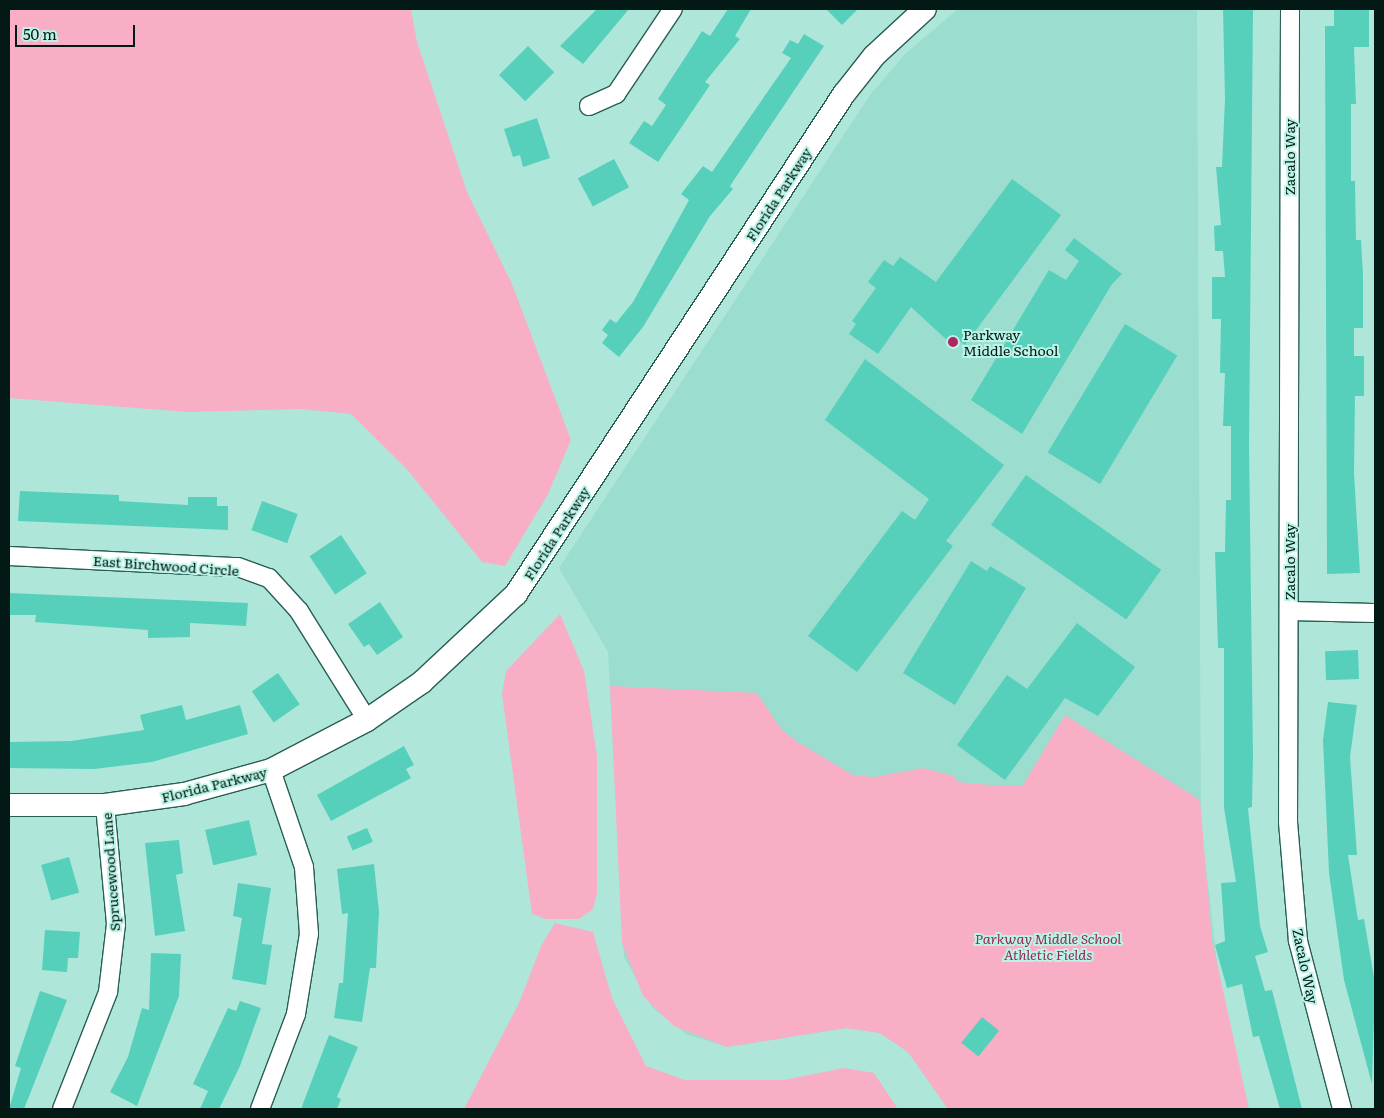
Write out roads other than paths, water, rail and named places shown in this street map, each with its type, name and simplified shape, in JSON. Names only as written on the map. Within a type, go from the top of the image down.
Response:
[{"type":"street","points":[[589,106],[616,94],[673,9]]},
{"type":"street","name":"Florida Parkway","points":[[9,805],[105,806],[184,794],[271,770],[367,720],[422,682],[516,594],[844,94],[898,32],[925,9]]},
{"type":"street","name":"Zacalo Way","points":[[1290,9],[1288,822],[1298,941],[1342,1109]]},
{"type":"street","name":"East Birchwood Circle","points":[[9,556],[238,567],[269,578],[299,611],[367,720]]},
{"type":"street","points":[[1289,612],[1375,613]]},
{"type":"street","points":[[260,1109],[296,1014],[309,934],[304,867],[271,770]]},
{"type":"street","name":"Sprucewood Lane","points":[[62,1109],[108,992],[116,924],[105,806]]},
{"type":"place","name":"Parkway Middle School","points":[[953,342]]},
{"type":"park label","name":"Parkway Middle School Athletic Fields","points":[[1048,946]]}]
